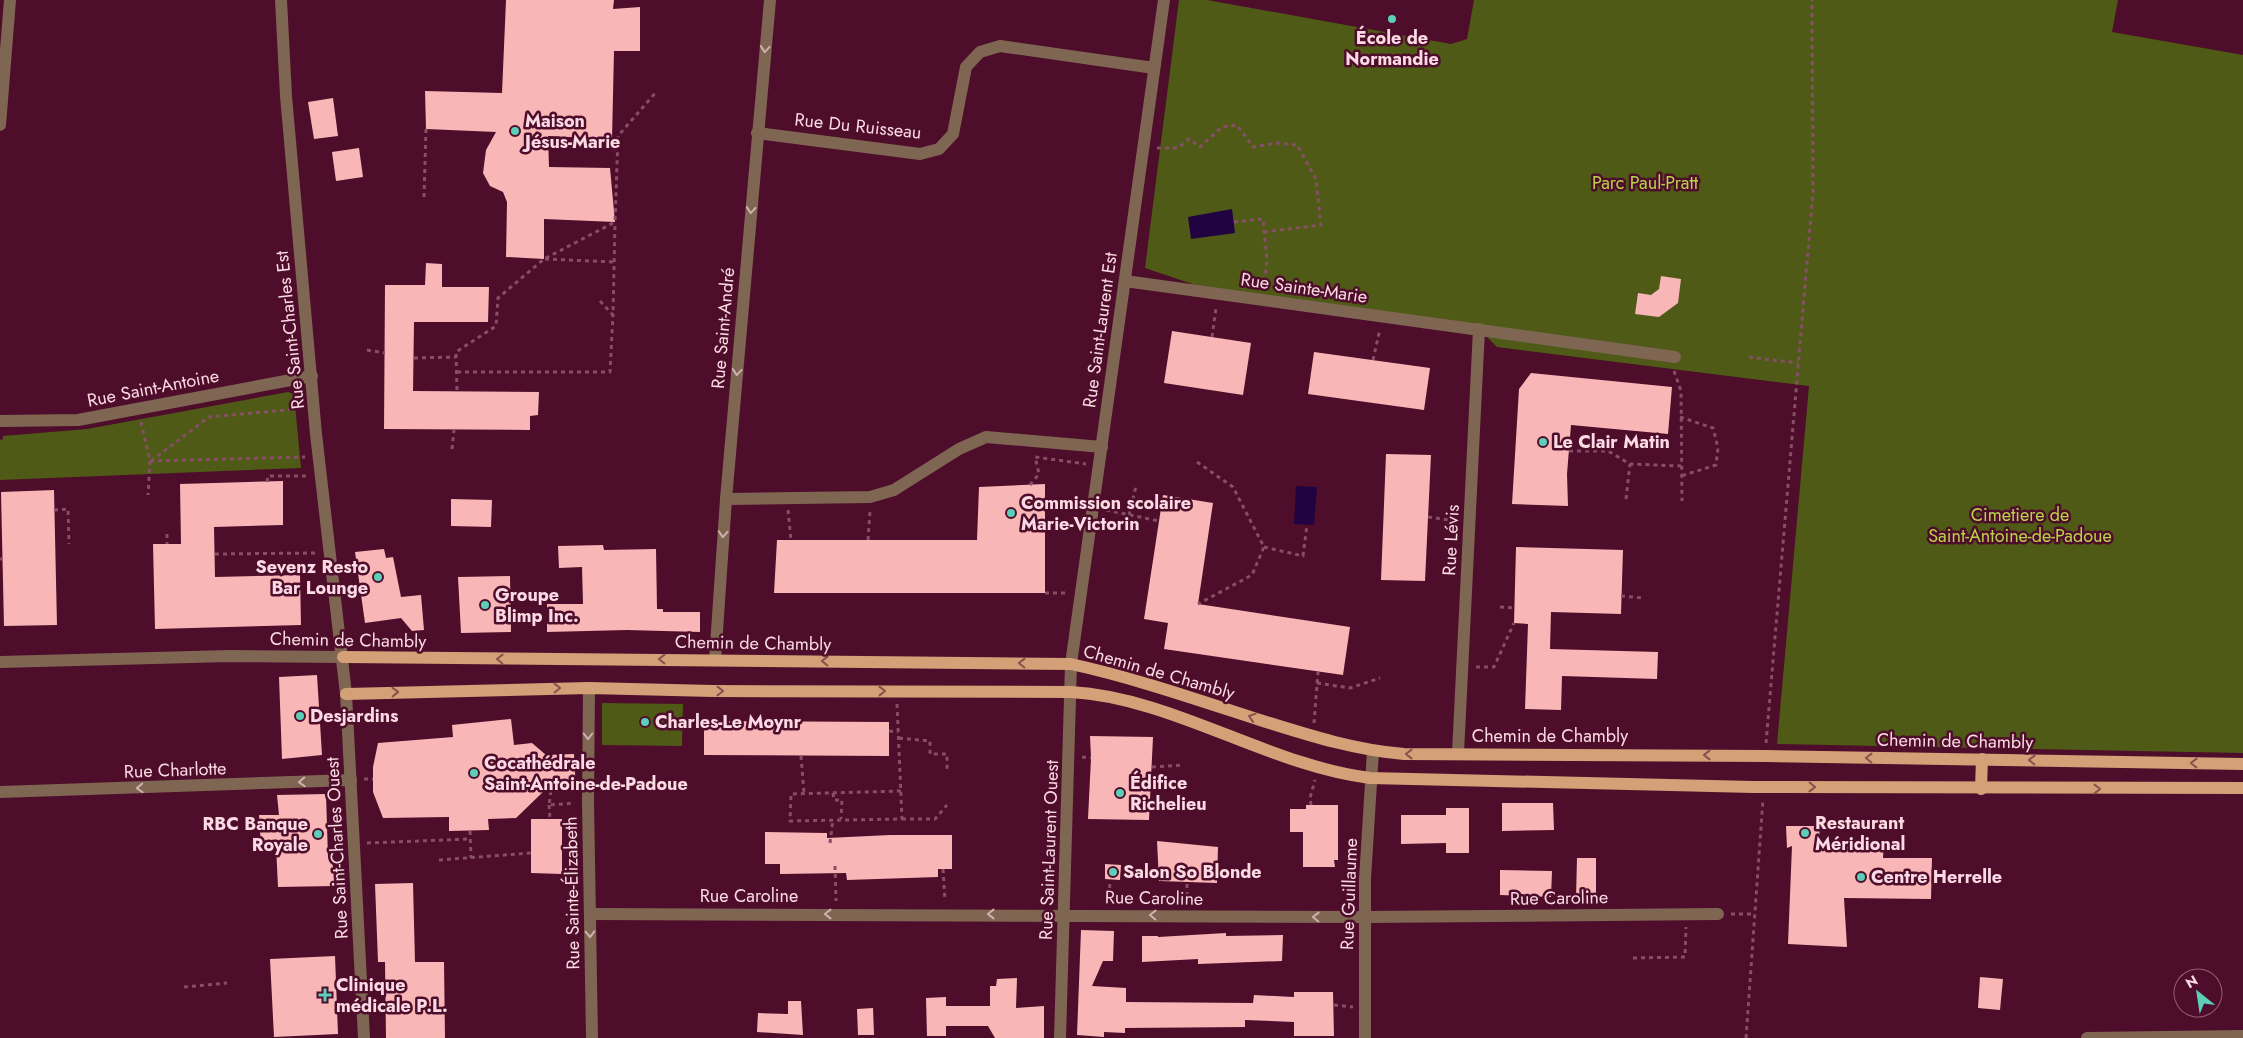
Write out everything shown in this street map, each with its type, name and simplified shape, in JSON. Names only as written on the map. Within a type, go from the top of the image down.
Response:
[{"type":"main road","name":"Chemin de Chambly","points":[[343,657],[1071,664],[1115,673],[1312,737],[1373,751],[2243,764]]},
{"type":"main road","name":"Chemin de Chambly","points":[[346,694],[589,688],[713,691],[1071,692],[1100,694],[1134,703],[1253,746],[1318,767],[1370,778],[1753,787],[1981,789],[2243,788]]},
{"type":"main road","points":[[1981,789],[1982,759]]},
{"type":"street","points":[[0,125],[10,0]]},
{"type":"street","name":"Rue Saint-Charles Est","points":[[281,0],[286,96],[318,457],[343,657]]},
{"type":"street","name":"Rue Saint-André","points":[[715,660],[726,499],[770,0]]},
{"type":"street","name":"Rue Saint-Laurent Est","points":[[1071,664],[1164,0]]},
{"type":"street","name":"Rue Du Ruisseau","points":[[758,133],[920,154],[939,148],[953,134],[966,67],[980,52],[1000,46],[1154,68]]},
{"type":"street","name":"Rue Sainte-Marie","points":[[1125,281],[1672,356]]},
{"type":"street","name":"Rue Lévis","points":[[1458,753],[1479,329]]},
{"type":"street","name":"Rue Saint-Antoine","points":[[0,421],[78,420],[312,376]]},
{"type":"street","points":[[726,499],[870,498],[894,490],[959,449],[986,437],[1102,447]]},
{"type":"street","name":"Chemin de Chambly","points":[[0,662],[230,656],[343,657]]},
{"type":"street","name":"Rue Saint-Charles Ouest","points":[[343,657],[364,1038]]},
{"type":"street","name":"Rue Saint-Laurent Ouest","points":[[1060,1038],[1071,664]]},
{"type":"street","name":"Rue Sainte-Élizabeth","points":[[589,688],[588,802],[592,1038]]},
{"type":"street","name":"Rue Guillaume","points":[[1365,1038],[1364,917],[1371,801],[1370,778],[1373,751]]},
{"type":"street","name":"Rue Charlotte","points":[[0,792],[351,780]]},
{"type":"street","name":"Rue Caroline","points":[[590,914],[1364,917],[1718,914]]},
{"type":"street","points":[[2087,1038],[2243,1036]]},
{"type":"path","points":[[1766,741],[1813,192],[1812,0]]},
{"type":"path","points":[[457,372],[610,372],[618,136],[657,90]]},
{"type":"path","points":[[1143,148],[1178,148],[1189,139],[1200,147],[1222,127],[1237,125],[1253,147],[1277,143],[1297,145],[1316,179],[1321,225],[1264,232]]},
{"type":"path","points":[[424,197],[426,129]]},
{"type":"path","points":[[548,143],[617,149]]},
{"type":"path","points":[[1234,222],[1263,219],[1267,260],[1263,300]]},
{"type":"path","points":[[457,390],[456,352],[496,326],[498,298],[544,258],[615,222]]},
{"type":"path","points":[[544,258],[614,262]]},
{"type":"path","points":[[1212,337],[1218,293]]},
{"type":"path","points":[[600,301],[612,315]]},
{"type":"path","points":[[1373,360],[1382,317]]},
{"type":"path","points":[[367,350],[385,353]]},
{"type":"path","points":[[1672,356],[1681,391],[1682,501]]},
{"type":"path","points":[[414,358],[456,357]]},
{"type":"path","points":[[1749,357],[1798,363]]},
{"type":"path","points":[[150,461],[208,417],[297,409]]},
{"type":"path","points":[[138,410],[150,461],[148,495]]},
{"type":"path","points":[[1680,417],[1713,428],[1718,448],[1716,465],[1681,476]]},
{"type":"path","points":[[452,449],[454,430]]},
{"type":"path","points":[[1569,451],[1608,451],[1630,464],[1681,466]]},
{"type":"path","points":[[150,461],[318,457]]},
{"type":"path","points":[[1030,485],[1039,474],[1035,458],[1099,466]]},
{"type":"path","points":[[1197,462],[1233,487],[1264,547],[1303,556],[1307,525]]},
{"type":"path","points":[[1626,499],[1630,464]]},
{"type":"path","points":[[268,482],[268,476],[321,476]]},
{"type":"path","points":[[1129,515],[1136,486]]},
{"type":"path","points":[[868,540],[870,498]]},
{"type":"path","points":[[787,499],[791,540]]},
{"type":"path","points":[[1093,507],[1159,521]]},
{"type":"path","points":[[54,510],[68,509],[69,544]]},
{"type":"path","points":[[1428,517],[1470,523]]},
{"type":"path","points":[[167,534],[167,544]]},
{"type":"path","points":[[1198,604],[1252,575],[1264,547]]},
{"type":"path","points":[[215,554],[329,553]]},
{"type":"path","points":[[1045,593],[1081,593]]},
{"type":"path","points":[[1621,596],[1643,598]]},
{"type":"path","points":[[1500,607],[1514,608]]},
{"type":"path","points":[[1462,666],[1494,668],[1514,623]]},
{"type":"path","points":[[1312,737],[1318,672]]},
{"type":"path","points":[[1317,684],[1350,688],[1380,678]]},
{"type":"path","points":[[896,691],[902,819]]},
{"type":"path","points":[[889,731],[898,732]]},
{"type":"path","points":[[899,738],[930,741],[930,754],[947,754],[947,772]]},
{"type":"path","points":[[801,756],[804,793]]},
{"type":"path","points":[[1152,767],[1182,766]]},
{"type":"path","points":[[1310,805],[1318,767]]},
{"type":"path","points":[[550,819],[551,791]]},
{"type":"path","points":[[901,792],[791,794],[790,820],[935,819],[947,805]]},
{"type":"path","points":[[833,793],[834,800],[842,800],[841,819]]},
{"type":"path","points":[[1746,1038],[1763,794]]},
{"type":"path","points":[[549,805],[588,802]]},
{"type":"path","points":[[830,842],[834,819]]},
{"type":"path","points":[[470,831],[471,858]]},
{"type":"path","points":[[354,844],[470,839]]},
{"type":"path","points":[[439,860],[531,853]]},
{"type":"path","points":[[835,866],[837,914]]},
{"type":"path","points":[[943,869],[946,914]]},
{"type":"path","points":[[1109,915],[1110,880]]},
{"type":"path","points":[[1187,882],[1187,916]]},
{"type":"path","points":[[1634,958],[1685,957],[1686,914]]},
{"type":"path","points":[[1718,914],[1755,914]]},
{"type":"path","points":[[184,987],[227,984]]},
{"type":"green space","points":[[1179,0],[1207,0],[1451,44],[1467,39],[1474,0],[2118,0],[2112,32],[2243,55],[2243,753],[1777,744],[1809,386],[1497,347],[1479,329],[1219,293],[1145,268]]},
{"type":"green space","points":[[288,392],[294,394],[301,468],[0,480],[0,440],[3,439],[3,436],[87,429]]},
{"type":"green space","points":[[602,703],[683,704],[682,746],[602,745]]},
{"type":"shaded area","points":[[1232,209],[1235,233],[1191,239],[1188,217]]},
{"type":"shaded area","points":[[1296,486],[1317,487],[1314,525],[1294,524]]},
{"type":"building","name":"Maison Jésus-Marie","points":[[506,0],[614,0],[613,9],[640,7],[640,51],[614,51],[612,139],[548,136],[549,167],[610,168],[615,222],[544,219],[544,259],[506,257],[507,202],[503,192],[490,186],[483,173],[486,150],[496,132],[426,129],[425,91],[502,93]]},
{"type":"building","points":[[333,98],[338,136],[314,139],[308,102]]},
{"type":"building","points":[[359,148],[363,177],[336,181],[332,152]]},
{"type":"building","points":[[426,263],[442,264],[442,287],[489,287],[488,322],[414,322],[413,391],[539,392],[538,415],[530,416],[530,430],[384,429],[385,285],[425,285]]},
{"type":"building","points":[[1661,276],[1681,279],[1678,303],[1659,317],[1635,314],[1638,293],[1651,295],[1659,289]]},
{"type":"building","points":[[1172,331],[1251,343],[1243,395],[1164,383]]},
{"type":"building","points":[[1314,352],[1430,368],[1424,410],[1308,394]]},
{"type":"building","name":"Le Clair Matin","points":[[1531,373],[1672,387],[1668,434],[1571,425],[1567,474],[1568,506],[1512,504],[1519,389]]},
{"type":"building","points":[[1386,454],[1431,455],[1425,581],[1381,580]]},
{"type":"building","points":[[283,481],[283,525],[214,527],[215,577],[300,575],[301,625],[155,629],[153,544],[181,544],[180,484]]},
{"type":"building","name":"Commission scolaire Marie-Victorin","points":[[1045,484],[1045,593],[774,593],[777,540],[977,540],[979,487]]},
{"type":"building","points":[[54,490],[57,625],[4,626],[1,492]]},
{"type":"building","points":[[1163,495],[1213,503],[1198,604],[1350,627],[1343,675],[1164,649],[1168,623],[1144,619]]},
{"type":"building","points":[[451,499],[492,500],[491,527],[451,526]]},
{"type":"building","points":[[603,545],[604,550],[656,549],[657,609],[663,609],[663,612],[700,612],[700,632],[627,630],[547,632],[547,604],[583,604],[582,567],[559,568],[558,546]]},
{"type":"building","points":[[1516,547],[1623,550],[1621,614],[1551,612],[1550,649],[1658,652],[1657,679],[1562,676],[1561,710],[1525,709],[1528,624],[1514,623]]},
{"type":"building","name":"Sevenz Resto Bar Lounge","points":[[384,549],[386,558],[393,557],[401,597],[421,595],[424,630],[412,631],[401,618],[365,623],[355,552]]},
{"type":"building","name":"Groupe Blimp Inc.","points":[[510,576],[511,632],[461,633],[458,577]]},
{"type":"building","name":"Desjardins","points":[[317,675],[322,755],[282,759],[279,677]]},
{"type":"building","name":"Cocathédrale Saint-Antoine-de-Padoue","points":[[511,719],[514,745],[532,743],[546,755],[574,754],[576,790],[544,791],[516,818],[488,819],[489,830],[449,831],[449,817],[383,818],[373,792],[373,767],[378,743],[453,737],[452,725]]},
{"type":"building","points":[[704,721],[889,722],[889,756],[704,755]]},
{"type":"building","name":"Édifice Richelieu","points":[[1090,736],[1153,737],[1149,820],[1088,819],[1091,758]]},
{"type":"building","points":[[326,794],[328,858],[332,858],[335,886],[278,887],[276,846],[261,846],[259,815],[279,815],[277,795]]},
{"type":"building","points":[[1502,803],[1553,803],[1554,830],[1502,831]]},
{"type":"building","points":[[1306,805],[1338,805],[1338,860],[1334,860],[1335,867],[1303,867],[1303,832],[1290,832],[1290,809],[1306,809]]},
{"type":"building","points":[[1446,808],[1469,808],[1469,853],[1446,853],[1446,843],[1401,844],[1401,815],[1446,815]]},
{"type":"building","points":[[531,819],[562,819],[562,874],[531,873]]},
{"type":"building","name":"Centre Herrelle","points":[[1786,826],[1819,826],[1820,842],[1884,841],[1883,858],[1932,858],[1931,899],[1844,898],[1847,947],[1788,944],[1792,846],[1787,848]]},
{"type":"building","points":[[765,832],[827,833],[827,838],[952,835],[952,869],[938,869],[938,877],[847,880],[846,873],[780,874],[780,864],[765,864]]},
{"type":"building","points":[[1157,841],[1218,847],[1217,883],[1159,881]]},
{"type":"building","points":[[1577,858],[1596,858],[1596,898],[1576,898]]},
{"type":"building","name":"Salon So Blonde","points":[[1105,864],[1121,865],[1120,880],[1105,879]]},
{"type":"building","points":[[1500,870],[1552,871],[1551,897],[1500,895]]},
{"type":"building","points":[[413,883],[415,962],[444,962],[445,1038],[386,1038],[385,962],[378,962],[375,884]]},
{"type":"building","points":[[1081,930],[1114,931],[1113,961],[1103,961],[1092,986],[1126,988],[1126,1002],[1253,1003],[1254,995],[1294,997],[1294,992],[1333,992],[1334,1036],[1294,1036],[1294,1022],[1245,1020],[1245,1027],[1125,1028],[1125,1033],[1104,1032],[1104,1037],[1077,1035]]},
{"type":"building","points":[[1226,933],[1226,936],[1283,935],[1282,961],[1198,964],[1198,959],[1142,962],[1142,936],[1158,937]]},
{"type":"building","points":[[335,956],[338,1034],[274,1037],[270,959]]},
{"type":"building","points":[[1980,977],[2003,979],[2000,1010],[1978,1008]]},
{"type":"building","points":[[1017,978],[1016,1008],[1044,1006],[1044,1038],[995,1038],[988,1026],[946,1026],[946,1036],[927,1036],[926,998],[946,997],[946,1006],[990,1006],[990,986],[996,986],[997,979]]},
{"type":"building","points":[[788,1001],[801,1001],[803,1035],[757,1032],[758,1013],[788,1014]]},
{"type":"building","points":[[873,1008],[874,1035],[858,1035],[857,1009]]},
{"type":"place","name":"École de Normandie","points":[[1392,19]]},
{"type":"place","name":"Maison Jésus-Marie","points":[[515,131]]},
{"type":"place","name":"Le Clair Matin","points":[[1543,442]]},
{"type":"place","name":"Commission scolaire Marie-Victorin","points":[[1011,513]]},
{"type":"place","name":"Sevenz Resto Bar Lounge","points":[[378,577]]},
{"type":"place","name":"Groupe Blimp Inc.","points":[[485,605]]},
{"type":"place","name":"Desjardins","points":[[300,716]]},
{"type":"place","name":"Charles-Le Moynr","points":[[645,722]]},
{"type":"place","name":"Cocathédrale Saint-Antoine-de-Padoue","points":[[474,773]]},
{"type":"place","name":"Édifice Richelieu","points":[[1120,793]]},
{"type":"place","name":"Restaurant Méridional","points":[[1805,833]]},
{"type":"place","name":"RBC Banque Royale","points":[[318,834]]},
{"type":"place","name":"Salon So Blonde","points":[[1113,872]]},
{"type":"place","name":"Centre Herrelle","points":[[1861,877]]},
{"type":"place","name":"Clinique médicale P.L.","points":[[325,995]]},
{"type":"park label","name":"Parc Paul-Pratt","points":[[1645,183]]},
{"type":"park label","name":"Cimetiere de Saint-Antoine-de-Padoue","points":[[2020,525]]}]
